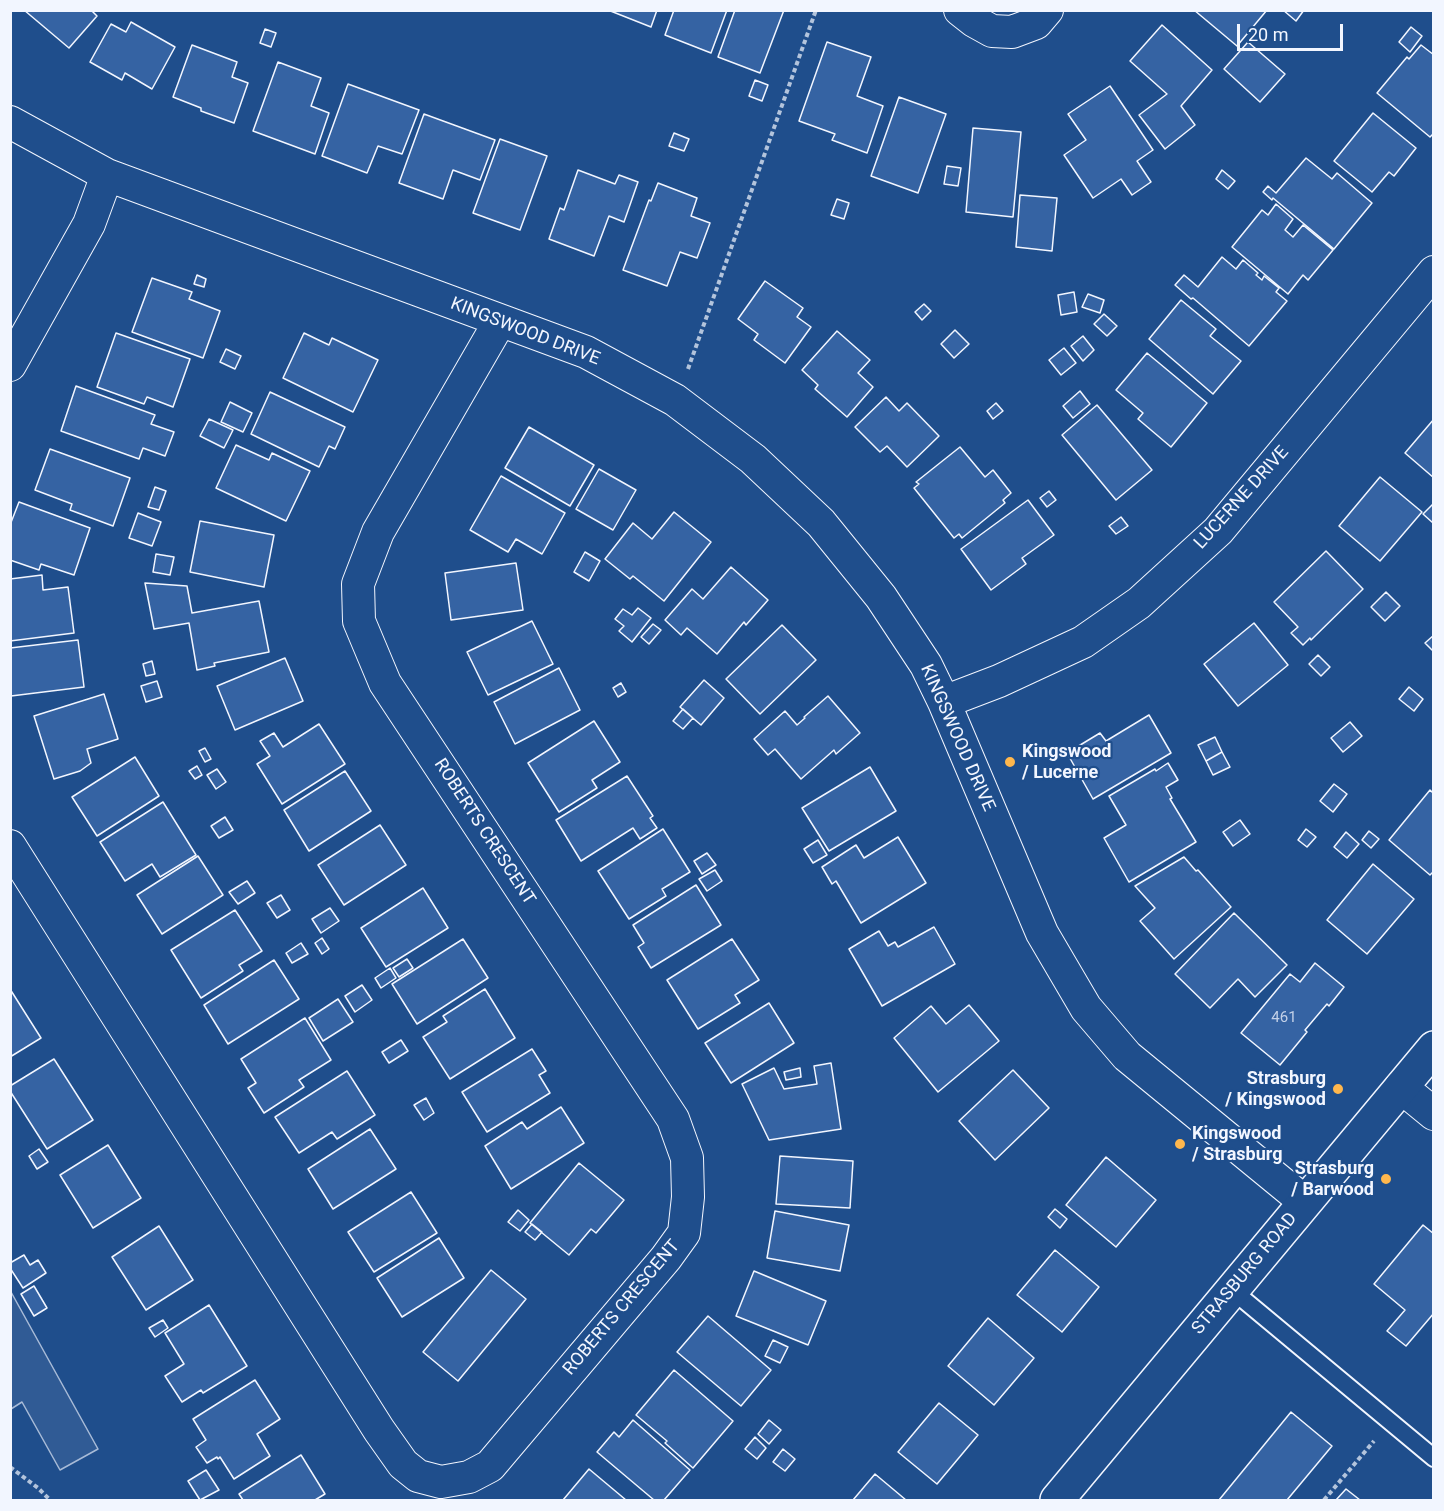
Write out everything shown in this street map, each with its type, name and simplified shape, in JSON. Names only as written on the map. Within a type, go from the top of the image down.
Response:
[{"type":"street","points":[[960,10],[992,31],[1012,32],[1036,23],[1047,10]]},
{"type":"street","name":"KINGSWOOD DRIVE","points":[[10,122],[107,176],[586,352],[675,400],[753,459],[821,523],[881,597],[926,665],[944,702],[1042,933],[1086,1008],[1127,1056],[1305,1202]]},
{"type":"street","points":[[10,365],[89,224],[107,176]]},
{"type":"street","name":"LUCERNE DRIVE","points":[[944,702],[999,681],[1083,642],[1139,603],[1218,531],[1434,272]]},
{"type":"street","name":"ROBERTS CRESCENT","points":[[10,846],[379,1430],[403,1464],[418,1476],[441,1482],[469,1477],[490,1466],[666,1258],[684,1233],[688,1197],[687,1158],[673,1119],[385,683],[359,621],[358,584],[378,532],[500,321]]},
{"type":"street","name":"STRASBURG ROAD","points":[[1057,1500],[1434,1048]]},
{"type":"street","points":[[1401,1087],[1434,1113]]},
{"type":"lane","points":[[1232,1290],[1434,1458]]},
{"type":"path","points":[[675,400],[816,10]]},
{"type":"path","points":[[1324,1500],[1390,1422]]},
{"type":"path","points":[[10,1467],[50,1500]]},
{"type":"shaded area","points":[[11,1292],[98,1449],[60,1470],[22,1402],[11,1409]]},
{"type":"building","points":[[24,10],[91,10],[97,16],[69,48]]},
{"type":"building","points":[[608,10],[657,10],[651,27]]},
{"type":"building","points":[[674,10],[727,10],[711,53],[665,35]]},
{"type":"building","points":[[735,10],[784,10],[760,73],[718,57]]},
{"type":"building","points":[[1194,10],[1267,10],[1237,46]]},
{"type":"building","points":[[1283,10],[1304,10],[1296,21]]},
{"type":"building","points":[[131,22],[175,47],[152,89],[125,73],[122,80],[90,62],[111,24],[126,32]]},
{"type":"building","points":[[1162,25],[1212,70],[1181,106],[1195,125],[1165,149],[1139,115],[1167,94],[1130,61]]},
{"type":"building","points":[[1411,27],[1422,36],[1410,52],[1399,42]]},
{"type":"building","points":[[265,29],[276,33],[271,47],[260,43]]},
{"type":"building","points":[[827,42],[871,57],[857,96],[883,106],[867,153],[832,140],[835,134],[799,121]]},
{"type":"building","points":[[1248,42],[1285,74],[1260,102],[1224,69]]},
{"type":"building","points":[[192,45],[237,62],[232,77],[248,83],[234,123],[201,111],[201,108],[173,97]]},
{"type":"building","points":[[1421,45],[1434,55],[1434,133],[1430,137],[1377,93],[1407,57],[1409,59]]},
{"type":"building","points":[[278,62],[321,78],[311,106],[329,113],[315,154],[253,131]]},
{"type":"building","points":[[755,80],[768,85],[762,101],[749,96]]},
{"type":"building","points":[[348,84],[419,110],[402,154],[378,146],[367,173],[322,156]]},
{"type":"building","points":[[1110,86],[1153,150],[1137,161],[1151,182],[1132,195],[1121,179],[1093,198],[1064,155],[1086,140],[1068,114]]},
{"type":"building","points":[[899,97],[946,114],[918,193],[871,176]]},
{"type":"building","points":[[1373,113],[1416,148],[1394,176],[1389,172],[1372,192],[1334,161]]},
{"type":"building","points":[[424,114],[495,140],[480,180],[453,170],[443,199],[399,183]]},
{"type":"building","points":[[973,128],[1021,132],[1013,217],[966,212]]},
{"type":"building","points":[[674,133],[689,139],[684,151],[669,146]]},
{"type":"building","points":[[500,139],[547,156],[520,230],[473,213]]},
{"type":"building","points":[[1306,158],[1332,179],[1337,173],[1372,203],[1334,249],[1263,192],[1268,186],[1276,193]]},
{"type":"building","points":[[947,166],[961,168],[958,186],[944,184]]},
{"type":"building","points":[[578,170],[615,184],[619,175],[638,182],[624,222],[609,216],[594,256],[549,239],[560,208],[564,210]]},
{"type":"building","points":[[1222,170],[1235,181],[1228,189],[1216,179]]},
{"type":"building","points":[[658,183],[697,198],[691,216],[710,223],[697,258],[680,252],[667,286],[623,270],[649,200],[651,201]]},
{"type":"building","points":[[1020,195],[1057,198],[1052,251],[1016,247]]},
{"type":"building","points":[[837,199],[849,203],[844,219],[831,215]]},
{"type":"building","points":[[1276,204],[1293,219],[1285,230],[1293,237],[1303,225],[1333,250],[1308,280],[1303,275],[1288,294],[1232,247],[1262,210],[1268,215]]},
{"type":"building","points":[[1222,257],[1236,269],[1243,260],[1258,273],[1256,275],[1262,280],[1264,276],[1279,288],[1276,292],[1287,301],[1249,346],[1175,285],[1184,275],[1198,287]]},
{"type":"building","points":[[197,275],[206,279],[204,287],[194,284]]},
{"type":"building","points":[[152,278],[192,292],[189,299],[220,311],[203,358],[132,332]]},
{"type":"building","points":[[765,281],[803,308],[797,317],[811,327],[785,363],[754,340],[758,334],[738,319]]},
{"type":"building","points":[[1074,292],[1077,312],[1061,315],[1058,295]]},
{"type":"building","points":[[1088,294],[1104,300],[1100,313],[1082,307]]},
{"type":"building","points":[[1181,300],[1216,329],[1210,336],[1241,361],[1213,394],[1149,339]]},
{"type":"building","points":[[924,304],[931,311],[922,320],[915,312]]},
{"type":"building","points":[[1104,314],[1117,326],[1107,336],[1094,324]]},
{"type":"building","points":[[955,330],[969,344],[954,358],[941,344]]},
{"type":"building","points":[[837,331],[870,360],[858,373],[873,387],[847,417],[815,389],[818,385],[802,370]]},
{"type":"building","points":[[116,333],[190,359],[173,407],[147,397],[144,404],[97,387]]},
{"type":"building","points":[[304,333],[329,345],[332,338],[378,360],[353,412],[283,378]]},
{"type":"building","points":[[1083,336],[1094,350],[1083,361],[1071,346]]},
{"type":"building","points":[[1064,348],[1076,363],[1061,375],[1049,360]]},
{"type":"building","points":[[226,349],[241,356],[235,369],[220,362]]},
{"type":"building","points":[[1147,353],[1207,403],[1171,447],[1138,419],[1143,413],[1116,390]]},
{"type":"building","points":[[76,386],[155,415],[151,424],[174,432],[165,456],[143,448],[139,459],[61,431]]},
{"type":"building","points":[[1080,391],[1090,404],[1073,418],[1063,406]]},
{"type":"building","points":[[270,392],[345,427],[335,449],[329,446],[319,467],[251,434]]},
{"type":"building","points":[[886,397],[899,411],[907,403],[939,436],[907,467],[887,446],[880,452],[855,427]]},
{"type":"building","points":[[230,402],[252,413],[243,432],[221,422]]},
{"type":"building","points":[[996,403],[1003,411],[993,419],[987,411]]},
{"type":"building","points":[[1097,405],[1152,470],[1116,500],[1062,435]]},
{"type":"building","points":[[209,419],[233,430],[224,448],[200,436]]},
{"type":"building","points":[[1434,419],[1434,478],[1405,453]]},
{"type":"building","points":[[529,427],[594,465],[570,506],[505,468]]},
{"type":"building","points":[[236,445],[269,460],[272,453],[310,471],[286,521],[216,488]]},
{"type":"building","points":[[960,447],[985,477],[993,470],[1011,493],[1003,500],[1005,503],[962,538],[959,534],[954,538],[914,488],[919,484],[916,482]]},
{"type":"building","points":[[50,449],[130,478],[113,526],[70,510],[72,504],[35,490]]},
{"type":"building","points":[[599,469],[636,490],[613,530],[576,509]]},
{"type":"building","points":[[501,476],[565,513],[542,554],[516,539],[508,552],[470,530]]},
{"type":"building","points":[[1380,477],[1422,512],[1380,561],[1339,526]]},
{"type":"building","points":[[155,487],[166,491],[159,510],[148,507]]},
{"type":"building","points":[[1049,491],[1056,500],[1047,507],[1040,498]]},
{"type":"building","points":[[1028,500],[1054,535],[1022,558],[1026,564],[991,590],[961,549]]},
{"type":"building","points":[[19,502],[90,528],[74,575],[41,564],[39,570],[10,560],[10,525]]},
{"type":"building","points":[[1434,503],[1434,523],[1433,523],[1423,514]]},
{"type":"building","points":[[674,512],[711,542],[664,601],[633,576],[630,579],[605,559],[633,523],[652,539]]},
{"type":"building","points":[[138,513],[161,522],[152,546],[129,538]]},
{"type":"building","points":[[1121,517],[1128,526],[1116,534],[1109,526]]},
{"type":"building","points":[[200,521],[274,535],[264,587],[190,572]]},
{"type":"building","points":[[1326,551],[1363,589],[1311,640],[1310,638],[1303,645],[1291,633],[1298,627],[1274,602]]},
{"type":"building","points":[[585,552],[600,561],[589,581],[574,572]]},
{"type":"building","points":[[156,554],[174,557],[170,575],[153,572]]},
{"type":"building","points":[[516,563],[523,610],[451,620],[445,573]]},
{"type":"building","points":[[731,567],[768,600],[746,625],[744,622],[717,654],[687,628],[681,635],[665,620],[692,589],[703,599]]},
{"type":"building","points":[[42,575],[43,590],[68,587],[74,633],[10,641],[10,579]]},
{"type":"building","points":[[145,583],[187,586],[192,613],[259,601],[269,652],[214,663],[215,666],[197,670],[189,623],[154,629]]},
{"type":"building","points":[[1386,592],[1400,606],[1385,621],[1371,607]]},
{"type":"building","points":[[638,608],[651,618],[632,642],[619,631],[624,626],[615,619],[623,609],[632,615]]},
{"type":"building","points":[[532,621],[553,664],[488,695],[467,652]]},
{"type":"building","points":[[1254,623],[1288,665],[1238,706],[1204,664]]},
{"type":"building","points":[[653,624],[661,630],[649,644],[641,637]]},
{"type":"building","points":[[782,625],[816,660],[760,714],[726,679]]},
{"type":"building","points":[[1434,635],[1434,648],[1432,650],[1425,643]]},
{"type":"building","points":[[78,640],[84,687],[11,696],[10,648]]},
{"type":"building","points":[[1318,655],[1330,667],[1321,676],[1309,664]]},
{"type":"building","points":[[285,658],[303,701],[235,730],[217,686]]},
{"type":"building","points":[[152,661],[155,674],[146,676],[143,664]]},
{"type":"building","points":[[559,668],[580,710],[515,744],[494,702]]},
{"type":"building","points":[[704,680],[724,698],[701,725],[680,707]]},
{"type":"building","points":[[157,681],[162,697],[146,702],[141,686]]},
{"type":"building","points":[[621,683],[626,692],[618,697],[613,688]]},
{"type":"building","points":[[1409,687],[1423,699],[1414,711],[1399,699]]},
{"type":"building","points":[[104,694],[118,739],[87,749],[91,763],[80,771],[54,779],[34,716]]},
{"type":"building","points":[[828,696],[860,733],[836,754],[834,750],[801,779],[775,749],[768,755],[754,739],[785,711],[797,725]]},
{"type":"building","points":[[683,709],[693,718],[683,729],[673,721]]},
{"type":"building","points":[[1149,715],[1171,753],[1093,799],[1067,753],[1100,733],[1106,741]]},
{"type":"building","points":[[594,721],[620,762],[592,780],[597,788],[559,812],[528,763]]},
{"type":"building","points":[[1350,722],[1362,736],[1343,752],[1331,738]]},
{"type":"building","points":[[319,724],[345,764],[282,804],[257,764],[270,756],[260,741],[274,733],[283,747]]},
{"type":"building","points":[[1215,737],[1222,752],[1206,761],[1198,745]]},
{"type":"building","points":[[205,748],[211,759],[205,762],[199,751]]},
{"type":"building","points":[[1222,752],[1230,767],[1213,775],[1206,761]]},
{"type":"building","points":[[135,757],[159,796],[97,836],[72,797]]},
{"type":"building","points":[[1168,763],[1178,780],[1166,787],[1172,798],[1170,799],[1196,842],[1129,882],[1104,838],[1126,825],[1109,796]]},
{"type":"building","points":[[197,766],[202,775],[195,779],[189,771]]},
{"type":"building","points":[[870,767],[896,811],[829,851],[802,808]]},
{"type":"building","points":[[217,769],[226,782],[216,789],[207,775]]},
{"type":"building","points":[[345,771],[371,811],[309,851],[284,810]]},
{"type":"building","points":[[627,776],[653,816],[650,818],[657,828],[640,839],[633,828],[581,861],[556,820]]},
{"type":"building","points":[[1334,784],[1347,794],[1333,812],[1320,801]]},
{"type":"building","points":[[1430,790],[1434,794],[1434,871],[1430,875],[1389,840]]},
{"type":"building","points":[[163,802],[196,855],[160,877],[152,864],[125,881],[100,842]]},
{"type":"building","points":[[225,817],[233,830],[219,838],[211,826]]},
{"type":"building","points":[[1240,820],[1250,834],[1233,846],[1223,832]]},
{"type":"building","points":[[380,825],[406,865],[344,905],[318,865]]},
{"type":"building","points":[[663,829],[690,872],[662,889],[666,896],[629,919],[598,871]]},
{"type":"building","points":[[1306,829],[1316,837],[1307,847],[1298,840]]},
{"type":"building","points":[[1369,831],[1379,839],[1371,848],[1362,840]]},
{"type":"building","points":[[1346,832],[1359,844],[1347,858],[1334,847]]},
{"type":"building","points":[[898,837],[926,883],[861,923],[836,881],[832,884],[822,867],[856,845],[864,858]]},
{"type":"building","points":[[818,840],[827,855],[813,863],[804,849]]},
{"type":"building","points":[[707,853],[716,865],[702,874],[694,861]]},
{"type":"building","points":[[198,856],[223,895],[162,934],[137,895]]},
{"type":"building","points":[[1184,857],[1231,907],[1174,959],[1140,921],[1155,908],[1135,886]]},
{"type":"building","points":[[1373,864],[1414,899],[1367,954],[1327,920]]},
{"type":"building","points":[[715,870],[722,881],[707,891],[699,879]]},
{"type":"building","points":[[247,881],[255,893],[238,904],[229,892]]},
{"type":"building","points":[[696,885],[721,925],[651,968],[638,947],[644,943],[633,925]]},
{"type":"building","points":[[423,888],[448,928],[386,967],[361,928]]},
{"type":"building","points":[[281,895],[290,910],[277,918],[267,903]]},
{"type":"building","points":[[330,908],[339,921],[321,933],[312,919]]},
{"type":"building","points":[[235,910],[262,951],[239,965],[243,971],[201,998],[171,950]]},
{"type":"building","points":[[1234,913],[1287,965],[1255,997],[1238,979],[1210,1008],[1175,974]]},
{"type":"building","points":[[934,927],[955,964],[882,1006],[849,949],[879,931],[888,946],[895,942],[898,947]]},
{"type":"building","points":[[322,938],[329,949],[322,954],[315,943]]},
{"type":"building","points":[[463,939],[488,978],[417,1024],[392,984]]},
{"type":"building","points":[[732,939],[759,980],[735,995],[740,1003],[698,1029],[667,980]]},
{"type":"building","points":[[301,943],[308,954],[292,963],[286,953]]},
{"type":"building","points":[[407,959],[413,968],[399,977],[393,968]]},
{"type":"building","points":[[274,960],[299,999],[228,1044],[204,1005]]},
{"type":"building","points":[[1315,963],[1344,987],[1305,1030],[1307,1032],[1280,1065],[1241,1033],[1290,974],[1300,982]]},
{"type":"building","points":[[390,968],[396,978],[381,988],[375,978]]},
{"type":"building","points":[[362,985],[372,1000],[355,1012],[345,996]]},
{"type":"building","points":[[10,989],[41,1038],[10,1057]]},
{"type":"building","points":[[485,989],[515,1038],[450,1079],[423,1037],[447,1022],[443,1016]]},
{"type":"building","points":[[338,999],[353,1022],[323,1041],[309,1018]]},
{"type":"building","points":[[769,1003],[794,1043],[731,1083],[705,1043]]},
{"type":"building","points":[[969,1005],[999,1041],[938,1092],[894,1038],[931,1006],[946,1024]]},
{"type":"building","points":[[305,1018],[331,1060],[299,1080],[304,1087],[264,1113],[248,1088],[256,1083],[241,1059]]},
{"type":"building","points":[[401,1040],[408,1051],[389,1063],[382,1052]]},
{"type":"building","points":[[532,1049],[546,1071],[539,1075],[550,1093],[487,1132],[462,1092]]},
{"type":"building","points":[[54,1059],[93,1120],[47,1149],[10,1091],[10,1086]]},
{"type":"building","points":[[831,1063],[841,1129],[769,1140],[742,1084],[774,1068],[784,1089],[817,1084],[814,1066]]},
{"type":"building","points":[[800,1068],[801,1077],[786,1080],[784,1072]]},
{"type":"building","points":[[1013,1070],[1049,1108],[995,1160],[959,1121]]},
{"type":"building","points":[[347,1071],[375,1115],[337,1139],[332,1132],[299,1153],[275,1117]]},
{"type":"building","points":[[426,1098],[434,1113],[424,1120],[414,1105]]},
{"type":"building","points":[[561,1107],[584,1143],[511,1189],[485,1146],[522,1122],[527,1129]]},
{"type":"building","points":[[370,1129],[396,1169],[333,1209],[308,1169]]},
{"type":"building","points":[[108,1145],[141,1198],[93,1228],[60,1175]]},
{"type":"building","points":[[39,1149],[48,1162],[37,1169],[29,1156]]},
{"type":"building","points":[[780,1156],[853,1161],[850,1208],[776,1204]]},
{"type":"building","points":[[1106,1157],[1156,1200],[1116,1247],[1066,1205]]},
{"type":"building","points":[[579,1163],[624,1200],[596,1233],[591,1229],[569,1255],[530,1223]]},
{"type":"building","points":[[411,1192],[437,1233],[374,1272],[348,1232]]},
{"type":"building","points":[[1055,1209],[1067,1219],[1060,1228],[1048,1217]]},
{"type":"building","points":[[518,1210],[529,1220],[520,1231],[508,1222]]},
{"type":"building","points":[[775,1211],[849,1225],[840,1271],[767,1258]]},
{"type":"building","points":[[532,1224],[542,1232],[535,1240],[525,1232]]},
{"type":"building","points":[[1423,1225],[1434,1234],[1434,1313],[1406,1346],[1387,1331],[1405,1310],[1374,1284]]},
{"type":"building","points":[[159,1226],[193,1280],[146,1310],[112,1257]]},
{"type":"building","points":[[439,1238],[464,1278],[402,1317],[377,1278]]},
{"type":"building","points":[[1055,1250],[1099,1287],[1062,1332],[1017,1295]]},
{"type":"building","points":[[24,1255],[30,1265],[38,1260],[46,1273],[23,1288],[10,1268],[10,1263]]},
{"type":"building","points":[[491,1270],[526,1299],[458,1381],[423,1352]]},
{"type":"building","points":[[754,1271],[826,1301],[808,1345],[736,1316]]},
{"type":"building","points":[[34,1286],[47,1308],[34,1316],[21,1294]]},
{"type":"building","points":[[209,1305],[247,1366],[203,1393],[201,1390],[182,1402],[165,1376],[184,1364],[165,1333]]},
{"type":"building","points":[[708,1316],[771,1370],[741,1406],[677,1352]]},
{"type":"building","points":[[988,1318],[1034,1358],[994,1405],[948,1366]]},
{"type":"building","points":[[163,1320],[168,1328],[155,1337],[149,1328]]},
{"type":"building","points":[[773,1340],[788,1347],[780,1363],[765,1356]]},
{"type":"building","points":[[674,1370],[733,1421],[693,1468],[665,1443],[667,1441],[636,1415]]},
{"type":"building","points":[[255,1380],[280,1419],[257,1434],[270,1456],[234,1479],[220,1457],[207,1463],[196,1447],[206,1440],[193,1419]]},
{"type":"building","points":[[939,1403],[978,1435],[937,1484],[898,1452]]},
{"type":"building","points":[[1291,1412],[1332,1446],[1287,1500],[1219,1500]]},
{"type":"building","points":[[633,1420],[690,1470],[664,1500],[654,1500],[597,1452],[614,1432],[619,1437]]},
{"type":"building","points":[[769,1420],[781,1430],[769,1444],[758,1434]]},
{"type":"building","points":[[755,1437],[766,1448],[757,1459],[745,1449]]},
{"type":"building","points":[[783,1449],[795,1459],[785,1471],[773,1462]]},
{"type":"building","points":[[301,1455],[325,1494],[315,1500],[243,1500],[239,1494]]},
{"type":"building","points":[[589,1469],[626,1500],[563,1500]]},
{"type":"building","points":[[206,1470],[219,1490],[200,1500],[188,1481]]},
{"type":"building","points":[[875,1474],[906,1500],[853,1500]]},
{"type":"building","points":[[1346,1489],[1360,1500],[1336,1500]]},
{"type":"place","name":"Kingswood / Lucerne","points":[[1010,762]]},
{"type":"place","name":"Strasburg / Kingswood","points":[[1338,1089]]},
{"type":"place","name":"Kingswood / Strasburg","points":[[1180,1144]]},
{"type":"place","name":"Strasburg / Barwood","points":[[1386,1179]]}]
